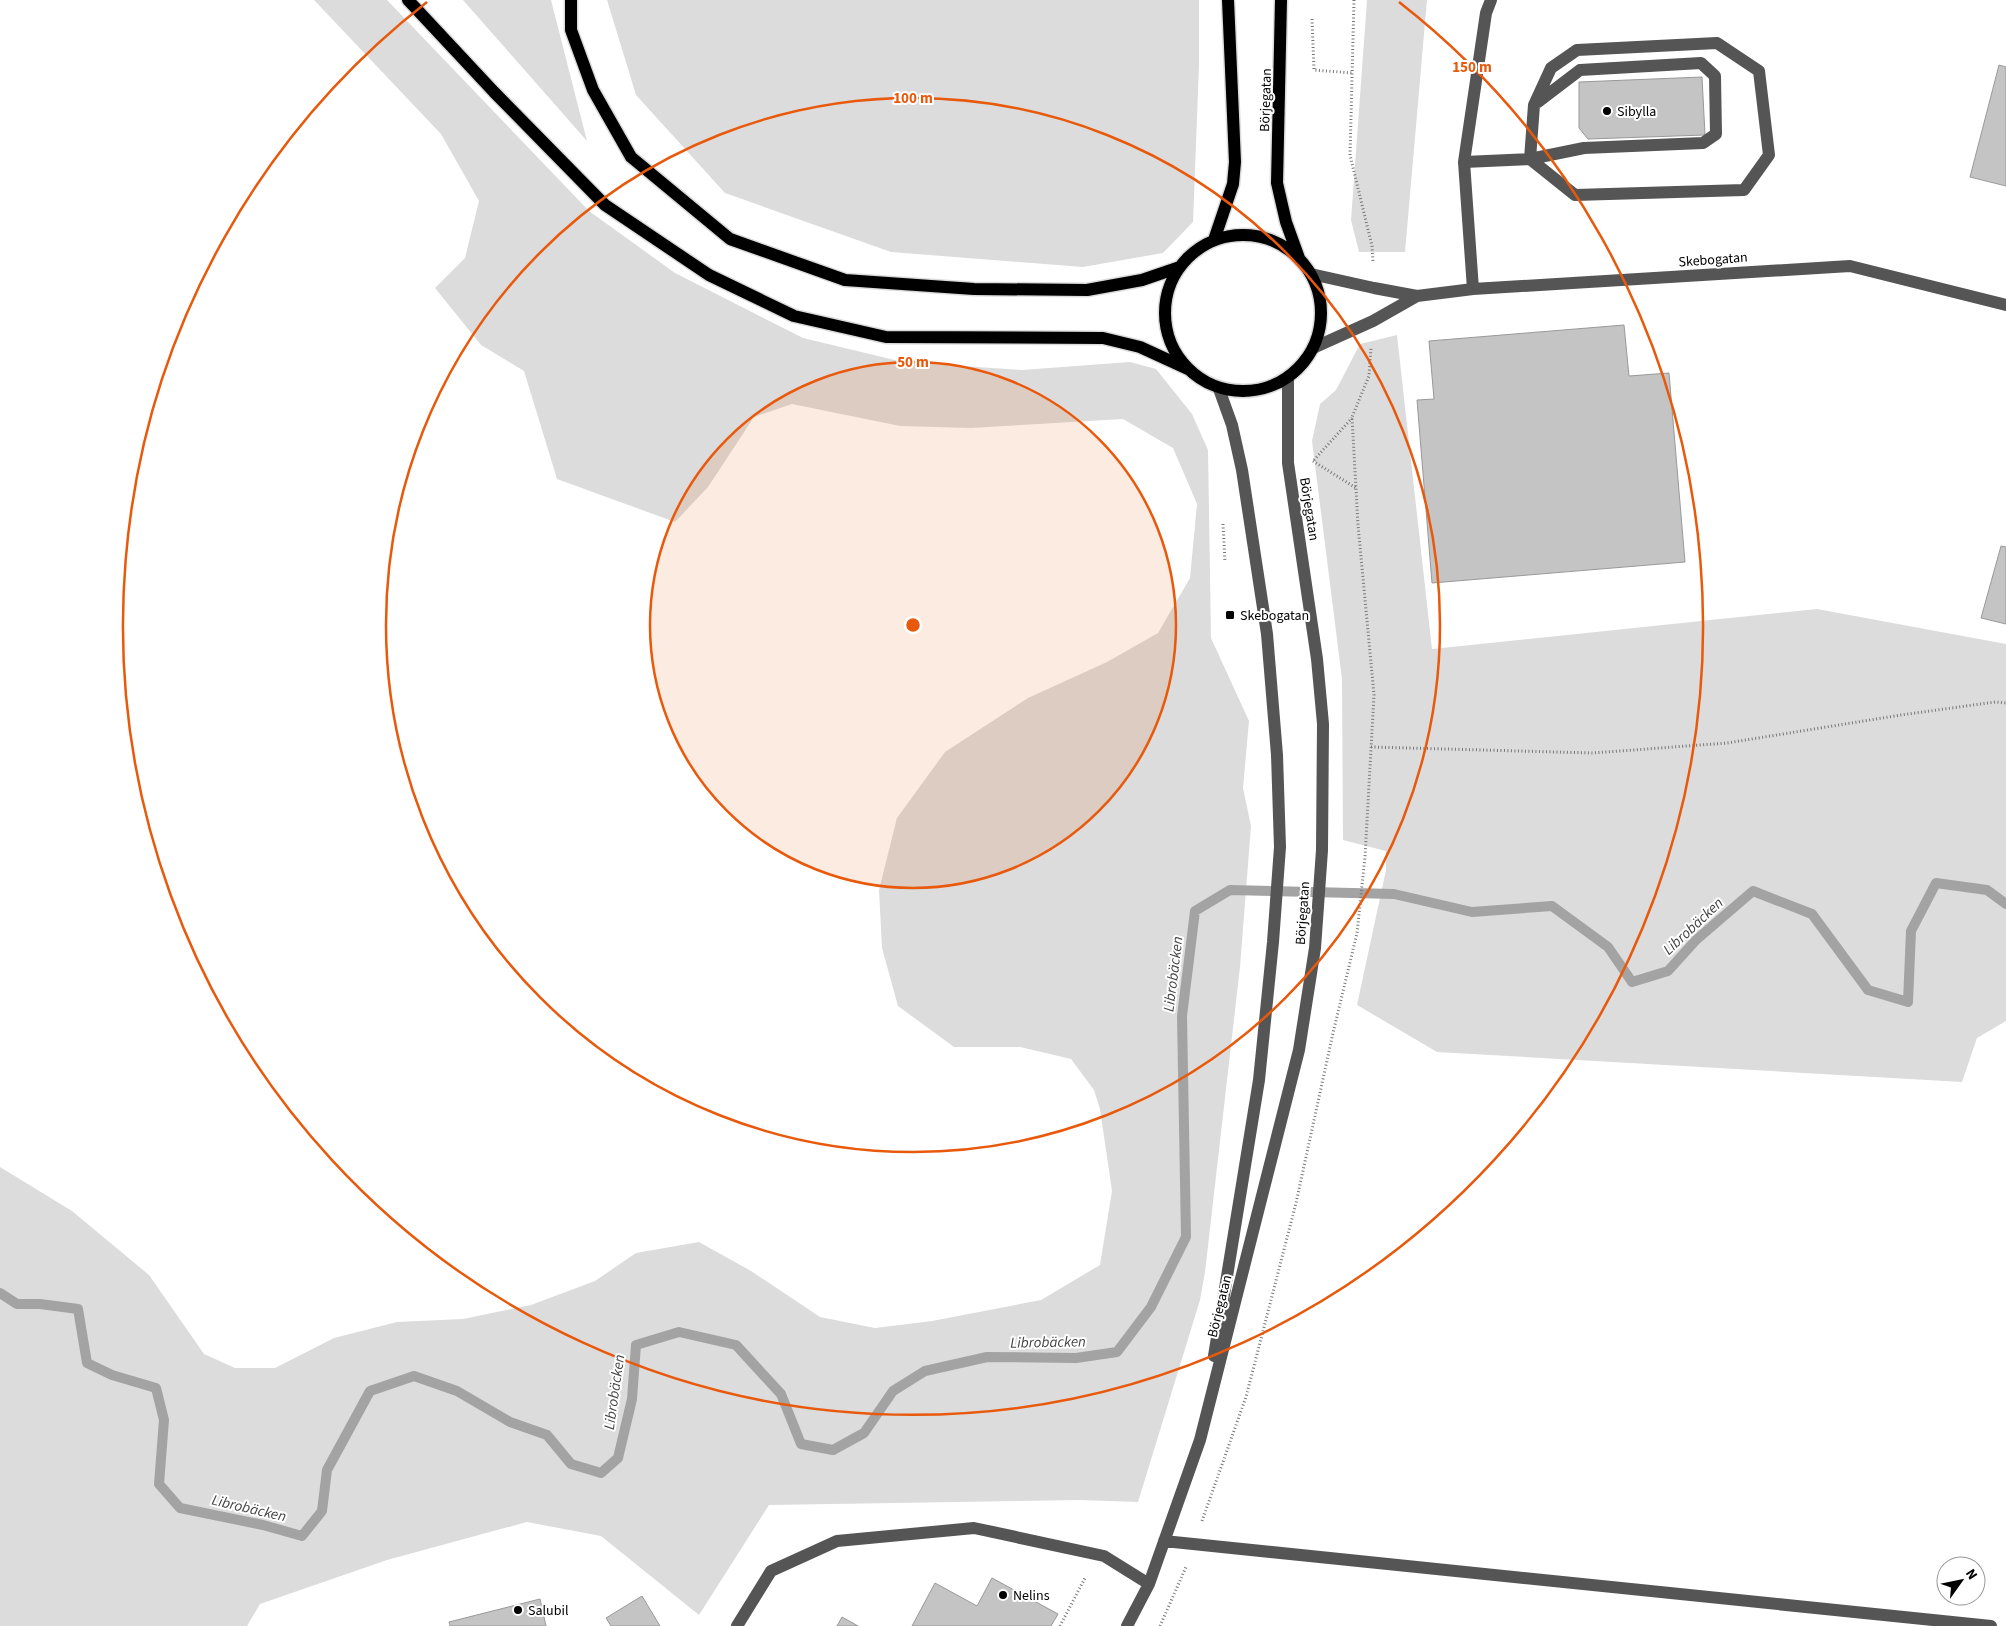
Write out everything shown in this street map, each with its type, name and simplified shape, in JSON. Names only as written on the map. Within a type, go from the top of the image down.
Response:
[{"type":"main road","points":[[408,0],[494,92],[605,205],[709,275],[794,316],[886,337],[1103,338],[1140,346],[1188,369]]},
{"type":"main road","points":[[571,0],[571,30],[593,90],[631,157],[730,239],[845,280],[974,289],[1087,290],[1142,280],[1180,267]]},
{"type":"main road","points":[[1214,240],[1233,184],[1235,162],[1228,0]]},
{"type":"main road","name":"Börjegatan","points":[[1281,0],[1277,183],[1286,222],[1299,258]]},
{"type":"main road","points":[[1236,235],[1259,236],[1281,244],[1299,258],[1311,274],[1318,292],[1321,311],[1319,330],[1313,348],[1302,364],[1288,377],[1268,387],[1246,392],[1218,389],[1199,378],[1188,369],[1174,352],[1166,331],[1165,308],[1169,287],[1180,267],[1189,256],[1214,240],[1236,235]]},
{"type":"street","points":[[1473,289],[1464,162],[1486,13],[1491,0]]},
{"type":"street","points":[[1717,43],[1759,71],[1769,156],[1744,190],[1575,195],[1530,159],[1534,105],[1551,68],[1577,50],[1717,43]]},
{"type":"street","points":[[1464,162],[1530,159],[1584,148],[1703,143],[1716,134],[1715,76],[1701,63],[1580,70],[1534,105]]},
{"type":"street","name":"Skebogatan","points":[[1311,274],[1418,296],[1473,289],[1850,266],[2006,305]]},
{"type":"street","name":"Skebogatan","points":[[1313,348],[1373,321],[1418,296]]},
{"type":"street","name":"Börjegatan","points":[[1127,1626],[1149,1584],[1200,1440],[1299,1050],[1315,948],[1322,850],[1323,724],[1318,659],[1288,463],[1288,377]]},
{"type":"street","name":"Börjegatan","points":[[1200,1440],[1259,1080],[1273,942],[1280,847],[1277,755],[1268,634],[1242,470],[1232,425],[1218,389]]},
{"type":"street","points":[[737,1626],[771,1571],[837,1542],[974,1528],[1104,1556],[1149,1584]]},
{"type":"street","points":[[1164,1541],[1897,1621],[1991,1626]]},
{"type":"path","points":[[1354,0],[1350,155],[1372,246],[1374,288]]},
{"type":"path","points":[[1312,19],[1314,70],[1352,73]]},
{"type":"path","points":[[1314,460],[1352,418],[1369,376],[1373,321]]},
{"type":"path","points":[[1160,1626],[1180,1582],[1246,1397],[1296,1203],[1322,1079],[1358,933],[1365,857],[1374,695],[1358,525],[1352,418]]},
{"type":"path","points":[[1371,747],[1593,753],[1727,743],[1910,714],[1995,702],[2006,703]]},
{"type":"path","points":[[1060,1626],[1097,1555]]},
{"type":"shaded area","points":[[314,0],[387,0],[589,211],[675,273],[803,338],[903,362],[1022,370],[1130,362],[1156,369],[1192,414],[1208,450],[1211,638],[1249,721],[1243,788],[1251,826],[1240,967],[1205,1272],[1200,1300],[1138,1502],[1080,1500],[769,1505],[699,1615],[601,1536],[527,1522],[387,1560],[260,1604],[247,1626],[0,1626],[0,1167],[72,1211],[149,1275],[204,1354],[235,1368],[275,1368],[334,1338],[397,1322],[463,1319],[531,1305],[595,1281],[636,1253],[699,1242],[751,1271],[820,1317],[875,1328],[932,1321],[1041,1300],[1100,1265],[1112,1191],[1100,1109],[1094,1090],[1071,1059],[1020,1047],[954,1047],[898,1006],[882,948],[879,890],[897,818],[945,752],[1028,698],[1107,662],[1158,633],[1190,578],[1197,504],[1173,448],[1123,419],[971,428],[900,426],[792,404],[754,417],[708,487],[675,522],[557,479],[524,371],[481,345],[435,288],[465,258],[479,201],[441,134]]},
{"type":"shaded area","points":[[463,0],[551,0],[587,141]]},
{"type":"shaded area","points":[[607,0],[1199,0],[1199,65],[1193,222],[1163,253],[1083,267],[891,252],[725,193],[636,95]]},
{"type":"shaded area","points":[[1367,0],[1427,0],[1405,252],[1359,252],[1351,220]]},
{"type":"shaded area","points":[[1397,335],[1432,649],[1817,609],[2006,644],[2006,1021],[1977,1038],[1962,1082],[1437,1052],[1357,1005],[1386,870],[1386,851],[1343,840],[1342,679],[1312,441],[1320,404],[1336,390],[1360,344]]},
{"type":"building","points":[[1999,65],[2006,67],[2006,186],[1970,177]]},
{"type":"building","points":[[1702,77],[1705,135],[1588,139],[1579,128],[1579,82]]},
{"type":"building","points":[[1624,325],[1629,376],[1669,373],[1685,562],[1432,583],[1417,400],[1434,399],[1429,341]]},
{"type":"building","points":[[2001,546],[2006,547],[2006,624],[1981,618]]},
{"type":"building","name":"Nelins","points":[[992,1578],[1058,1614],[1051,1626],[912,1626],[935,1583],[977,1606]]},
{"type":"building","points":[[642,1596],[660,1626],[611,1626],[606,1618]]},
{"type":"building","name":"Salubil","points":[[540,1599],[546,1626],[450,1626],[449,1622]]},
{"type":"building","points":[[842,1617],[858,1626],[837,1626]]},
{"type":"waterway","name":"Librobäcken","points":[[0,1293],[17,1304],[40,1304],[78,1309],[87,1363],[112,1375],[156,1388],[164,1420],[159,1484],[180,1508],[263,1525],[302,1536],[322,1511],[327,1470],[370,1391],[414,1376],[457,1391],[510,1422],[547,1435],[571,1464],[601,1473],[618,1458],[632,1399],[636,1345],[679,1332],[736,1345],[781,1394],[801,1444],[833,1450],[864,1433],[893,1391],[925,1371],[987,1357],[1076,1358],[1117,1352],[1151,1307],[1186,1237],[1182,1016],[1195,911],[1230,890],[1394,894],[1472,912],[1552,906],[1608,947],[1632,982],[1668,971],[1696,940],[1753,891],[1812,914],[1868,990],[1908,1002],[1911,931],[1936,883],[1987,890],[2006,904]]},
{"type":"place","name":"Sibylla","points":[[1607,111]]},
{"type":"place","name":"Skebogatan","points":[[1230,615]]},
{"type":"place","name":"Nelins","points":[[1003,1595]]},
{"type":"place","name":"Salubil","points":[[518,1610]]}]
